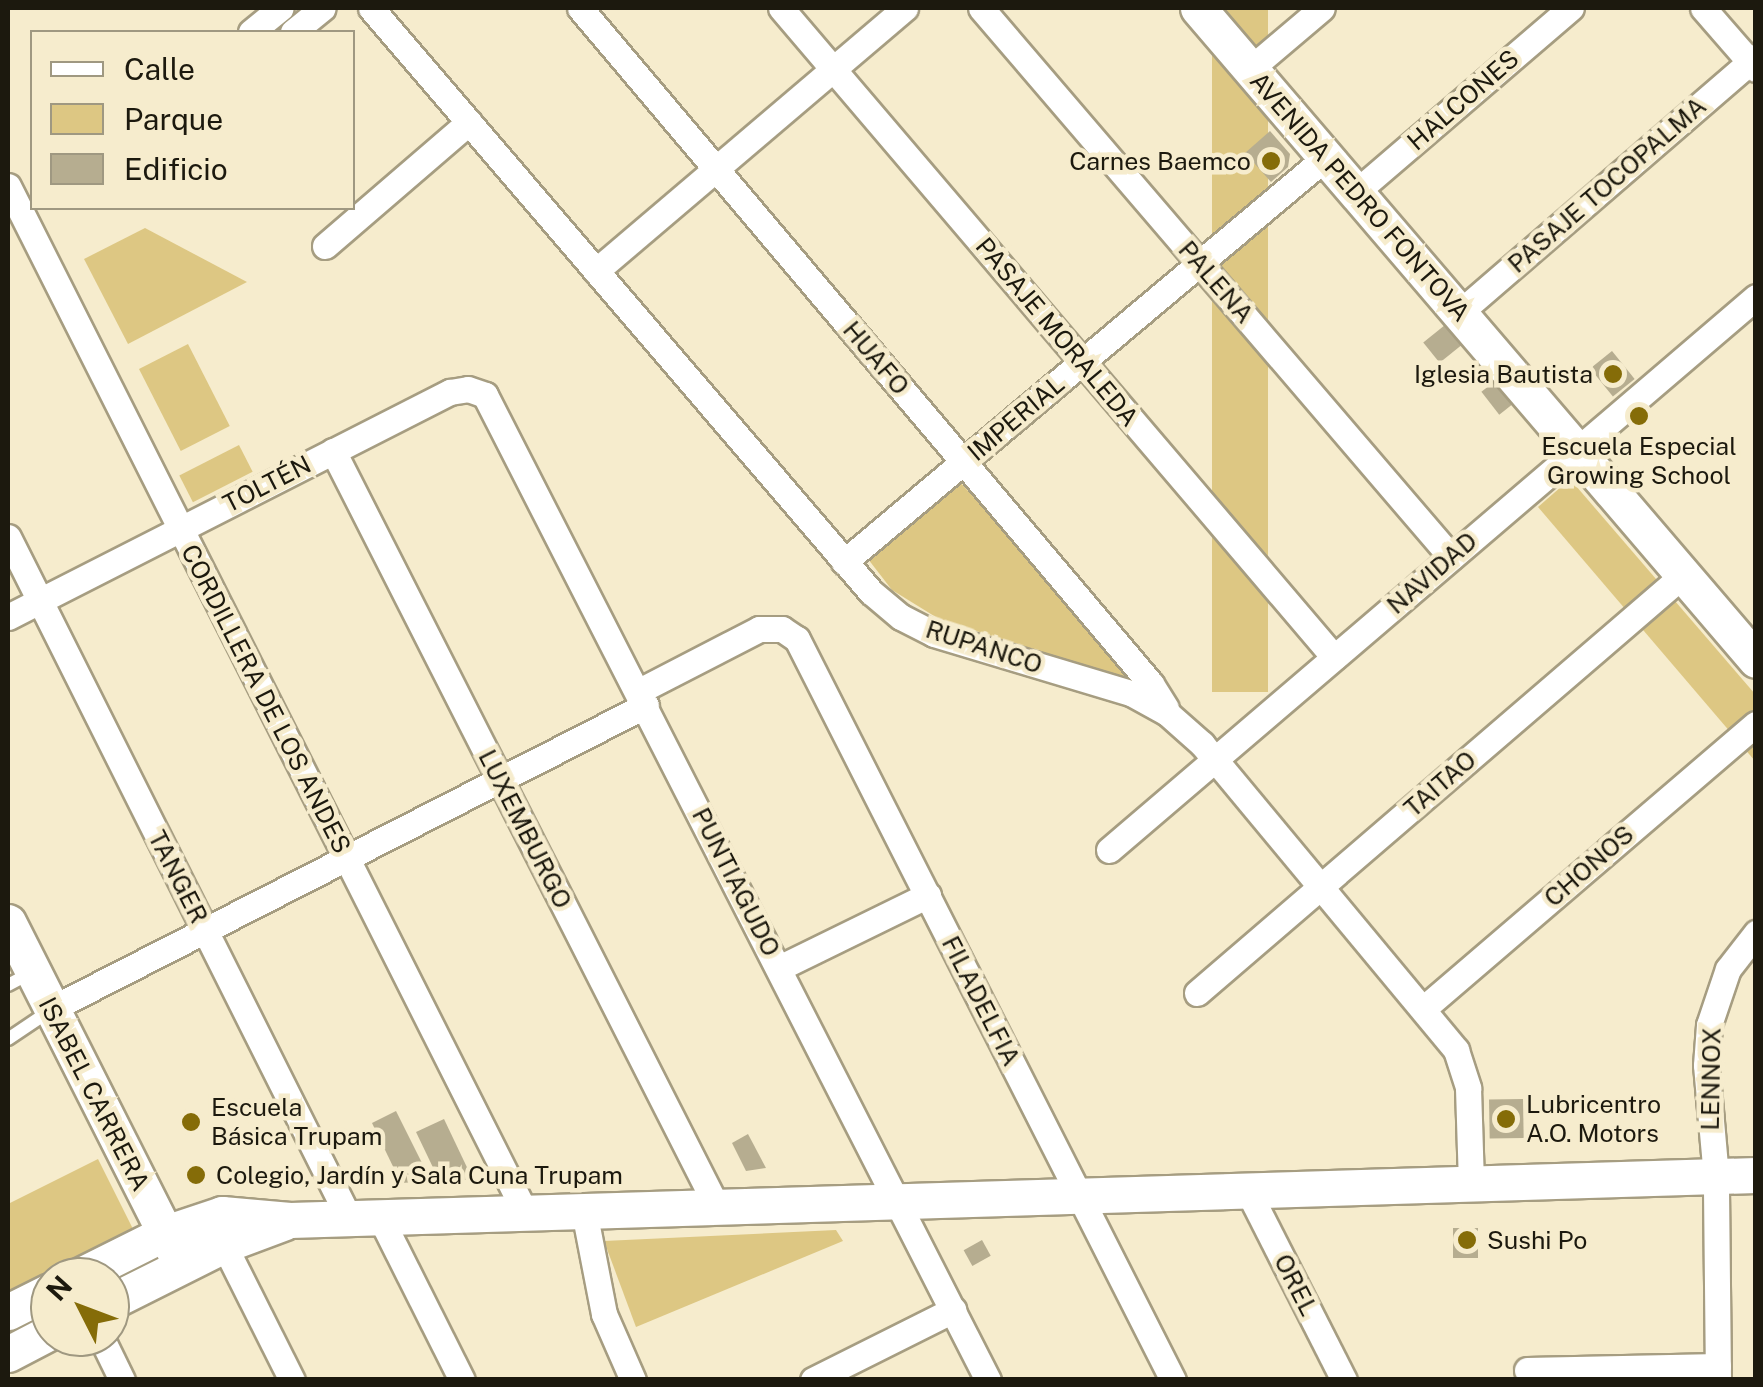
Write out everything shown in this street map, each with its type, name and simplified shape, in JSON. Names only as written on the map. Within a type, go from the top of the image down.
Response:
[{"type":"main road","name":"AVENIDA PEDRO FONTOVA","points":[[1198,8],[1756,660]]},
{"type":"main road","name":"ISABEL CARRERA","points":[[8,922],[20,978],[52,1009],[182,1265]]},
{"type":"main road","points":[[116,1257],[165,1232],[222,1214],[290,1220],[1756,1176]]},
{"type":"main road","points":[[130,1292],[224,1245],[290,1220]]},
{"type":"street","points":[[253,30],[281,8]]},
{"type":"street","points":[[296,30],[323,8]]},
{"type":"street","name":"RUPANCO","points":[[371,8],[844,562],[886,606],[934,634],[1122,690],[1167,712],[1215,760],[1456,1050],[1467,1076],[1471,1184]]},
{"type":"street","name":"HUAFO","points":[[580,8],[1151,684],[1167,712]]},
{"type":"street","name":"PASAJE MORALEDA","points":[[781,8],[1334,657]]},
{"type":"street","points":[[596,271],[905,8]]},
{"type":"street","name":"PALENA","points":[[980,8],[1451,557]]},
{"type":"street","points":[[1250,69],[1322,8]]},
{"type":"street","name":"HALCONES","points":[[1356,192],[1571,8]]},
{"type":"street","points":[[1703,8],[1754,63]]},
{"type":"street","name":"PASAJE TOCOPALMA","points":[[1459,313],[1754,63]]},
{"type":"street","points":[[325,246],[469,122]]},
{"type":"street","name":"IMPERIAL","points":[[844,562],[1326,157]]},
{"type":"street","name":"CORDILLERA DE LOS ANDES","points":[[8,186],[525,1212]]},
{"type":"street","name":"NAVIDAD","points":[[1109,850],[1756,297]]},
{"type":"street","name":"TOLTÉN","points":[[8,617],[450,392],[477,390]]},
{"type":"street","name":"PUNTIAGUDO","points":[[477,390],[497,411],[988,1380]]},
{"type":"street","name":"LUXEMBURGO","points":[[333,451],[717,1207]]},
{"type":"street","name":"TANGER","points":[[8,537],[205,930],[365,1218],[462,1380]]},
{"type":"street","name":"TAITAO","points":[[1197,993],[1683,576]]},
{"type":"street","name":"FILADELFIA","points":[[642,698],[759,630],[782,629],[802,646],[1173,1380]]},
{"type":"street","points":[[52,1009],[500,780],[642,698]]},
{"type":"street","name":"CHONOS","points":[[1422,1008],[1756,724]]},
{"type":"street","points":[[780,968],[928,895]]},
{"type":"street","name":"LENNOX","points":[[1718,1373],[1716,1177],[1708,1102],[1709,1025],[1728,969],[1756,933]]},
{"type":"street","name":"OREL","points":[[1248,1191],[1344,1380]]},
{"type":"street","points":[[584,1211],[604,1314],[633,1380]]},
{"type":"street","points":[[224,1245],[292,1380]]},
{"type":"street","points":[[813,1380],[953,1310]]},
{"type":"street","points":[[111,1357],[122,1380]]},
{"type":"street","points":[[1526,1370],[1718,1373]]},
{"type":"lane","points":[[8,1039],[52,1009]]},
{"type":"green space","points":[[1212,8],[1268,8],[1268,692],[1212,692]]},
{"type":"green space","points":[[145,228],[247,282],[128,344],[84,259]]},
{"type":"green space","points":[[188,344],[230,426],[181,451],[139,369]]},
{"type":"green space","points":[[239,445],[253,472],[193,502],[179,475]]},
{"type":"green space","points":[[1570,479],[1755,694],[1755,761],[1538,507]]},
{"type":"green space","points":[[960,482],[1141,684],[939,619],[892,590],[868,559]]},
{"type":"green space","points":[[98,1159],[134,1231],[82,1257],[30,1257],[30,1283],[8,1294],[8,1204]]},
{"type":"green space","points":[[836,1230],[843,1241],[636,1327],[604,1241]]},
{"type":"building","name":"Carnes Baemco","points":[[1270,131],[1290,154],[1288,167],[1271,182],[1245,153]]},
{"type":"building","points":[[1445,325],[1461,345],[1440,363],[1423,343]]},
{"type":"building","name":"Iglesia Bautista","points":[[1612,351],[1635,379],[1613,397],[1590,369]]},
{"type":"building","points":[[1494,382],[1512,405],[1499,415],[1481,392]]},
{"type":"building","name":"Lubricentro A.O. Motors","points":[[1523,1099],[1524,1138],[1490,1139],[1489,1100]]},
{"type":"building","points":[[396,1111],[431,1181],[401,1183],[372,1123]]},
{"type":"building","points":[[444,1119],[473,1180],[439,1180],[416,1132]]},
{"type":"building","points":[[748,1134],[766,1168],[746,1171],[732,1143]]},
{"type":"building","points":[[1453,1228],[1478,1228],[1478,1258],[1453,1258]]},
{"type":"building","points":[[982,1240],[991,1256],[972,1266],[964,1250]]},
{"type":"place","name":"Carnes Baemco","points":[[1271,161]]},
{"type":"place","name":"Iglesia Bautista","points":[[1613,374]]},
{"type":"place","name":"Escuela Especial Growing School","points":[[1639,416]]},
{"type":"place","name":"Lubricentro A.O. Motors","points":[[1506,1119]]},
{"type":"place","name":"Escuela Básica Trupam","points":[[191,1122]]},
{"type":"place","name":"Colegio, Jardín y Sala Cuna Trupam","points":[[196,1175]]},
{"type":"place","name":"Sushi Po","points":[[1467,1240]]}]
